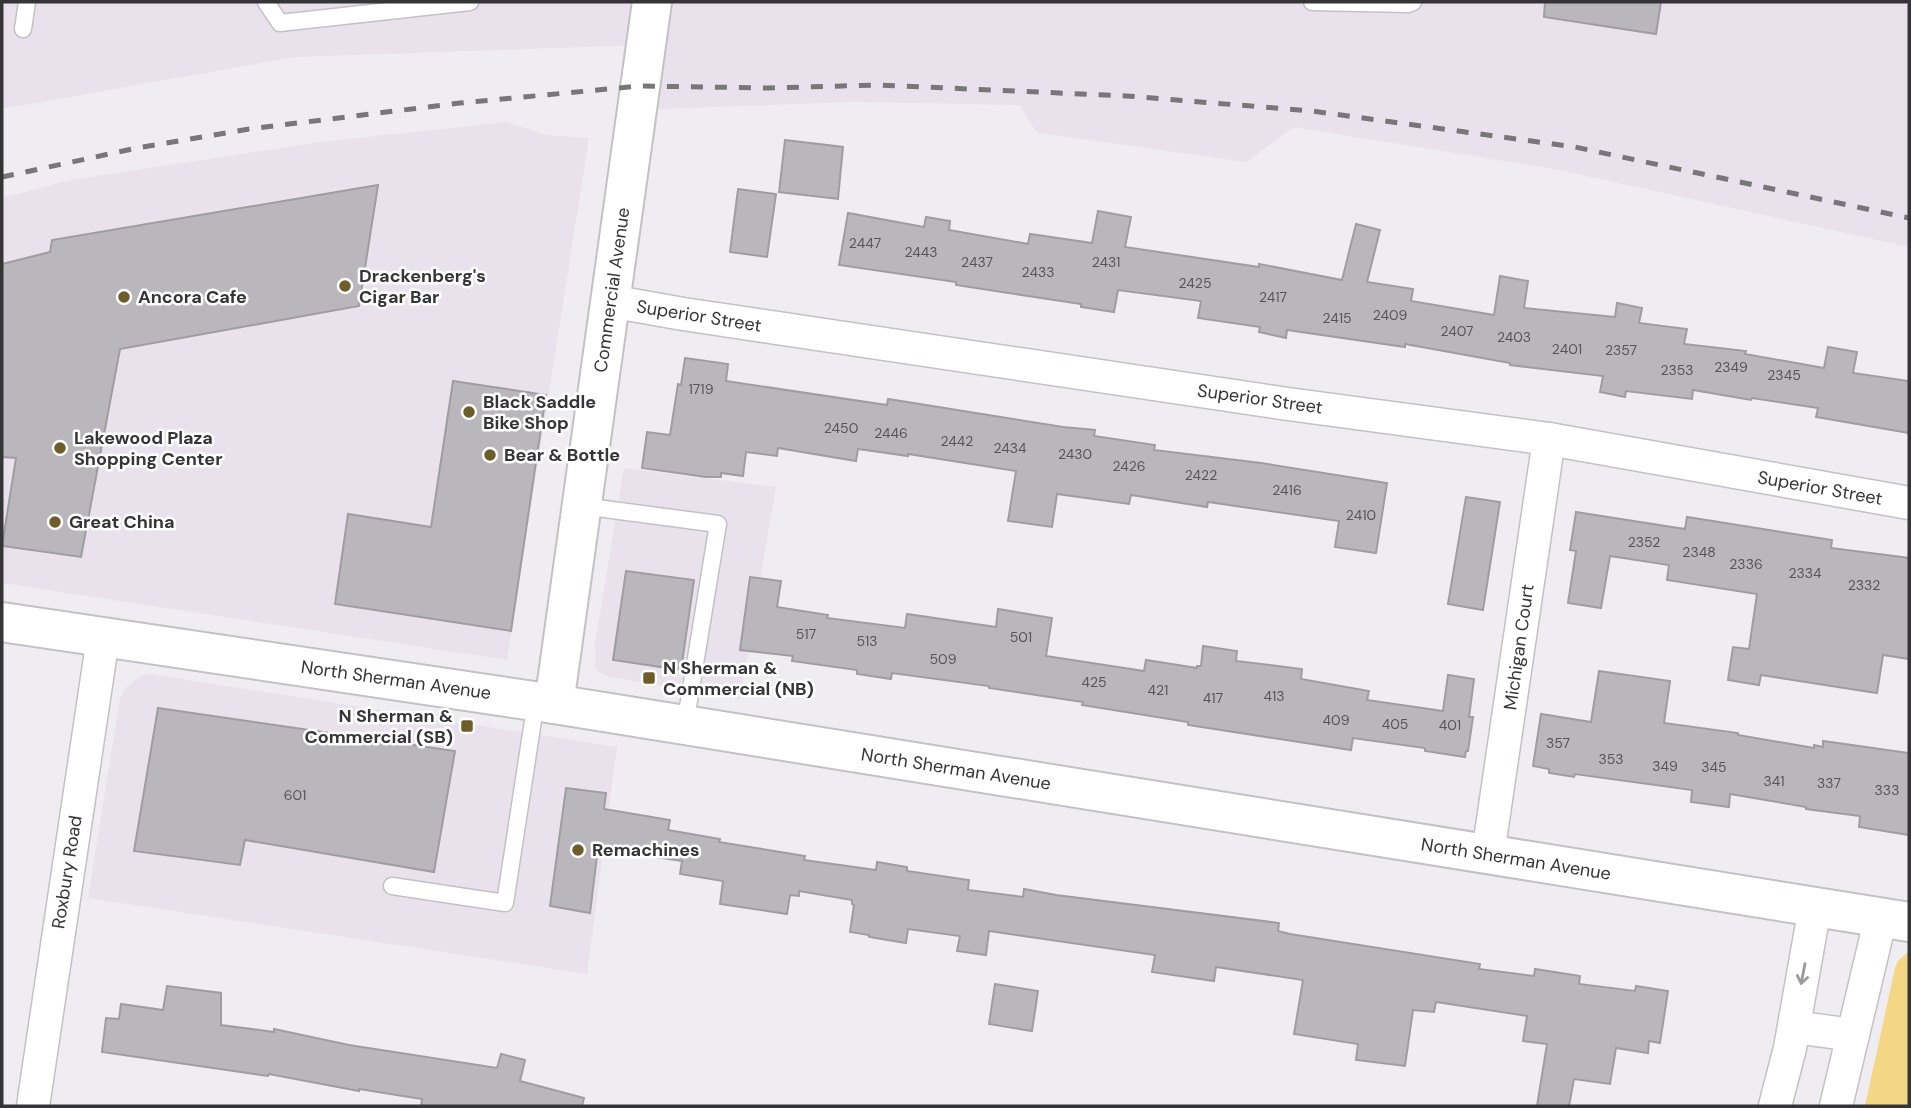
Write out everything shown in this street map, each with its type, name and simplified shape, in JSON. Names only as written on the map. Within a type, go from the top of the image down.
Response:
[{"type":"street","name":"Commercial Avenue","points":[[545,702],[582,506],[652,2]]},
{"type":"street","name":"Superior Street","points":[[610,301],[1274,402],[1549,439],[1909,503]]},
{"type":"street","name":"Michigan Court","points":[[1488,854],[1549,439]]},
{"type":"street","name":"North Sherman Avenue","points":[[2,622],[545,702],[1895,920]]},
{"type":"street","name":"Roxbury Road","points":[[33,1106],[103,638]]},
{"type":"street","points":[[1775,1106],[1794,1027],[1815,907]]},
{"type":"street","points":[[1836,1106],[1853,1035],[1895,920]]},
{"type":"street","points":[[1794,1027],[1853,1035]]},
{"type":"lane","points":[[23,29],[27,2]]},
{"type":"lane","points":[[266,2],[280,23],[470,2]]},
{"type":"lane","points":[[1312,2],[1408,5],[1413,2]]},
{"type":"lane","points":[[582,506],[718,524],[685,725]]},
{"type":"lane","points":[[392,886],[505,903],[545,702]]},
{"type":"shaded area","points":[[2,2],[1909,2],[1909,247],[1559,170],[1294,127],[1247,162],[1037,133],[1020,105],[853,102],[637,110],[645,45],[296,57],[2,109]]},
{"type":"shaded area","points":[[506,122],[547,135],[589,138],[507,660],[2,583],[2,198],[71,180],[320,142]]},
{"type":"shaded area","points":[[624,468],[776,487],[740,699],[610,677],[600,673],[595,667],[595,643]]},
{"type":"shaded area","points":[[151,674],[617,747],[587,974],[88,898],[120,699],[125,688],[141,676]]},
{"type":"shaded area","points":[[1909,951],[1909,1106],[1865,1106],[1895,968],[1898,961]]},
{"type":"building","points":[[1545,2],[1661,2],[1656,34],[1544,17]]},
{"type":"building","points":[[785,140],[843,147],[838,199],[779,192]]},
{"type":"building","name":"Lakewood Plaza Shopping Center","points":[[378,185],[359,306],[120,349],[81,557],[2,546],[16,458],[2,457],[2,264],[50,252],[52,240]]},
{"type":"building","points":[[738,189],[776,194],[767,257],[730,252]]},
{"type":"building","points":[[1098,211],[1131,217],[1125,247],[1259,267],[1259,264],[1342,280],[1356,224],[1380,230],[1367,282],[1413,289],[1411,301],[1494,315],[1500,276],[1528,281],[1524,308],[1615,317],[1617,303],[1642,308],[1639,323],[1687,329],[1684,344],[1746,351],[1745,354],[1824,368],[1828,347],[1857,352],[1853,373],[1909,381],[1909,433],[1816,417],[1818,408],[1693,390],[1692,399],[1626,391],[1625,397],[1600,392],[1603,376],[1510,365],[1405,344],[1405,347],[1287,330],[1286,338],[1259,332],[1260,327],[1198,318],[1201,301],[1118,290],[1114,312],[1081,307],[1081,304],[956,285],[956,282],[839,265],[848,213],[924,227],[926,217],[950,221],[949,230],[1028,244],[1030,234],[1092,243]]},
{"type":"building","points":[[685,358],[728,364],[726,381],[887,405],[888,399],[1095,430],[1094,436],[1155,445],[1154,450],[1261,463],[1387,483],[1376,553],[1335,547],[1339,521],[1208,502],[1207,507],[1131,495],[1129,504],[1057,494],[1052,527],[1008,521],[1016,471],[908,454],[858,449],[856,461],[778,448],[777,456],[746,452],[743,476],[721,473],[721,477],[706,477],[642,468],[647,432],[670,435]]},
{"type":"building","name":"Bear & Bottle","points":[[453,381],[546,395],[511,631],[335,604],[348,514],[431,527]]},
{"type":"building","points":[[1466,497],[1500,502],[1483,610],[1448,604]]},
{"type":"building","points":[[1576,512],[1685,529],[1687,517],[1832,540],[1831,548],[1909,558],[1909,659],[1883,655],[1877,693],[1761,675],[1759,685],[1728,680],[1733,647],[1749,649],[1757,594],[1667,580],[1669,565],[1610,556],[1601,608],[1568,603],[1576,551],[1570,550]]},
{"type":"building","points":[[626,571],[694,580],[681,670],[613,660]]},
{"type":"building","points":[[750,577],[781,581],[777,607],[828,615],[827,618],[905,628],[907,614],[996,627],[998,609],[1052,618],[1046,656],[1144,671],[1146,660],[1197,668],[1201,666],[1203,646],[1237,651],[1236,661],[1302,669],[1301,679],[1369,691],[1367,700],[1443,711],[1448,675],[1474,679],[1469,717],[1473,717],[1468,751],[1465,757],[1425,751],[1425,748],[1353,738],[1351,750],[1188,725],[1188,722],[1082,705],[1083,702],[989,686],[892,673],[891,679],[857,674],[857,670],[792,661],[793,656],[740,650]]},
{"type":"building","points":[[1599,671],[1670,681],[1664,723],[1738,733],[1814,748],[1814,745],[1823,747],[1823,741],[1909,753],[1909,835],[1859,827],[1860,816],[1806,809],[1730,794],[1729,807],[1691,802],[1692,790],[1575,774],[1574,777],[1549,773],[1549,769],[1533,766],[1541,714],[1591,722]]},
{"type":"building","points":[[158,708],[455,751],[434,872],[245,840],[240,865],[134,851]]},
{"type":"building","points":[[566,788],[606,793],[604,809],[670,820],[668,830],[720,839],[719,842],[805,856],[804,860],[876,870],[877,862],[907,867],[907,871],[969,880],[968,890],[1023,897],[1024,889],[1279,923],[1278,931],[1290,934],[1480,964],[1479,969],[1534,976],[1535,969],[1580,976],[1579,984],[1635,991],[1636,986],[1668,991],[1660,1043],[1649,1041],[1648,1053],[1616,1048],[1610,1084],[1574,1079],[1569,1106],[1537,1106],[1547,1044],[1523,1041],[1527,1016],[1436,1002],[1434,1012],[1413,1010],[1405,1066],[1356,1060],[1358,1044],[1294,1034],[1303,980],[1216,967],[1214,981],[1152,972],[1155,955],[989,931],[986,955],[957,951],[960,936],[908,929],[906,943],[869,937],[850,932],[854,905],[852,900],[799,891],[799,896],[790,895],[787,914],[720,904],[723,881],[680,874],[682,861],[598,848],[590,913],[550,906]]},
{"type":"building","points":[[995,984],[1038,991],[1032,1031],[989,1024]]},
{"type":"building","points":[[167,986],[221,993],[221,1025],[274,1032],[274,1029],[349,1045],[497,1068],[501,1054],[525,1060],[520,1081],[584,1098],[582,1106],[421,1106],[422,1099],[359,1091],[269,1074],[268,1076],[102,1052],[106,1018],[119,1019],[121,1004],[163,1010]]},
{"type":"railway","points":[[2,177],[137,148],[249,129],[460,103],[640,86],[768,88],[879,85],[1127,96],[1312,111],[1575,147],[1909,218]]},
{"type":"place","name":"Drackenberg's Cigar Bar","points":[[345,286]]},
{"type":"place","name":"Ancora Cafe","points":[[124,297]]},
{"type":"place","name":"Black Saddle Bike Shop","points":[[469,412]]},
{"type":"place","name":"Lakewood Plaza Shopping Center","points":[[60,448]]},
{"type":"place","name":"Bear & Bottle","points":[[490,455]]},
{"type":"place","name":"Great China","points":[[55,522]]},
{"type":"place","name":"N Sherman & Commercial (NB)","points":[[649,678]]},
{"type":"place","name":"N Sherman & Commercial (SB)","points":[[467,726]]},
{"type":"place","name":"Remachines","points":[[578,850]]}]
